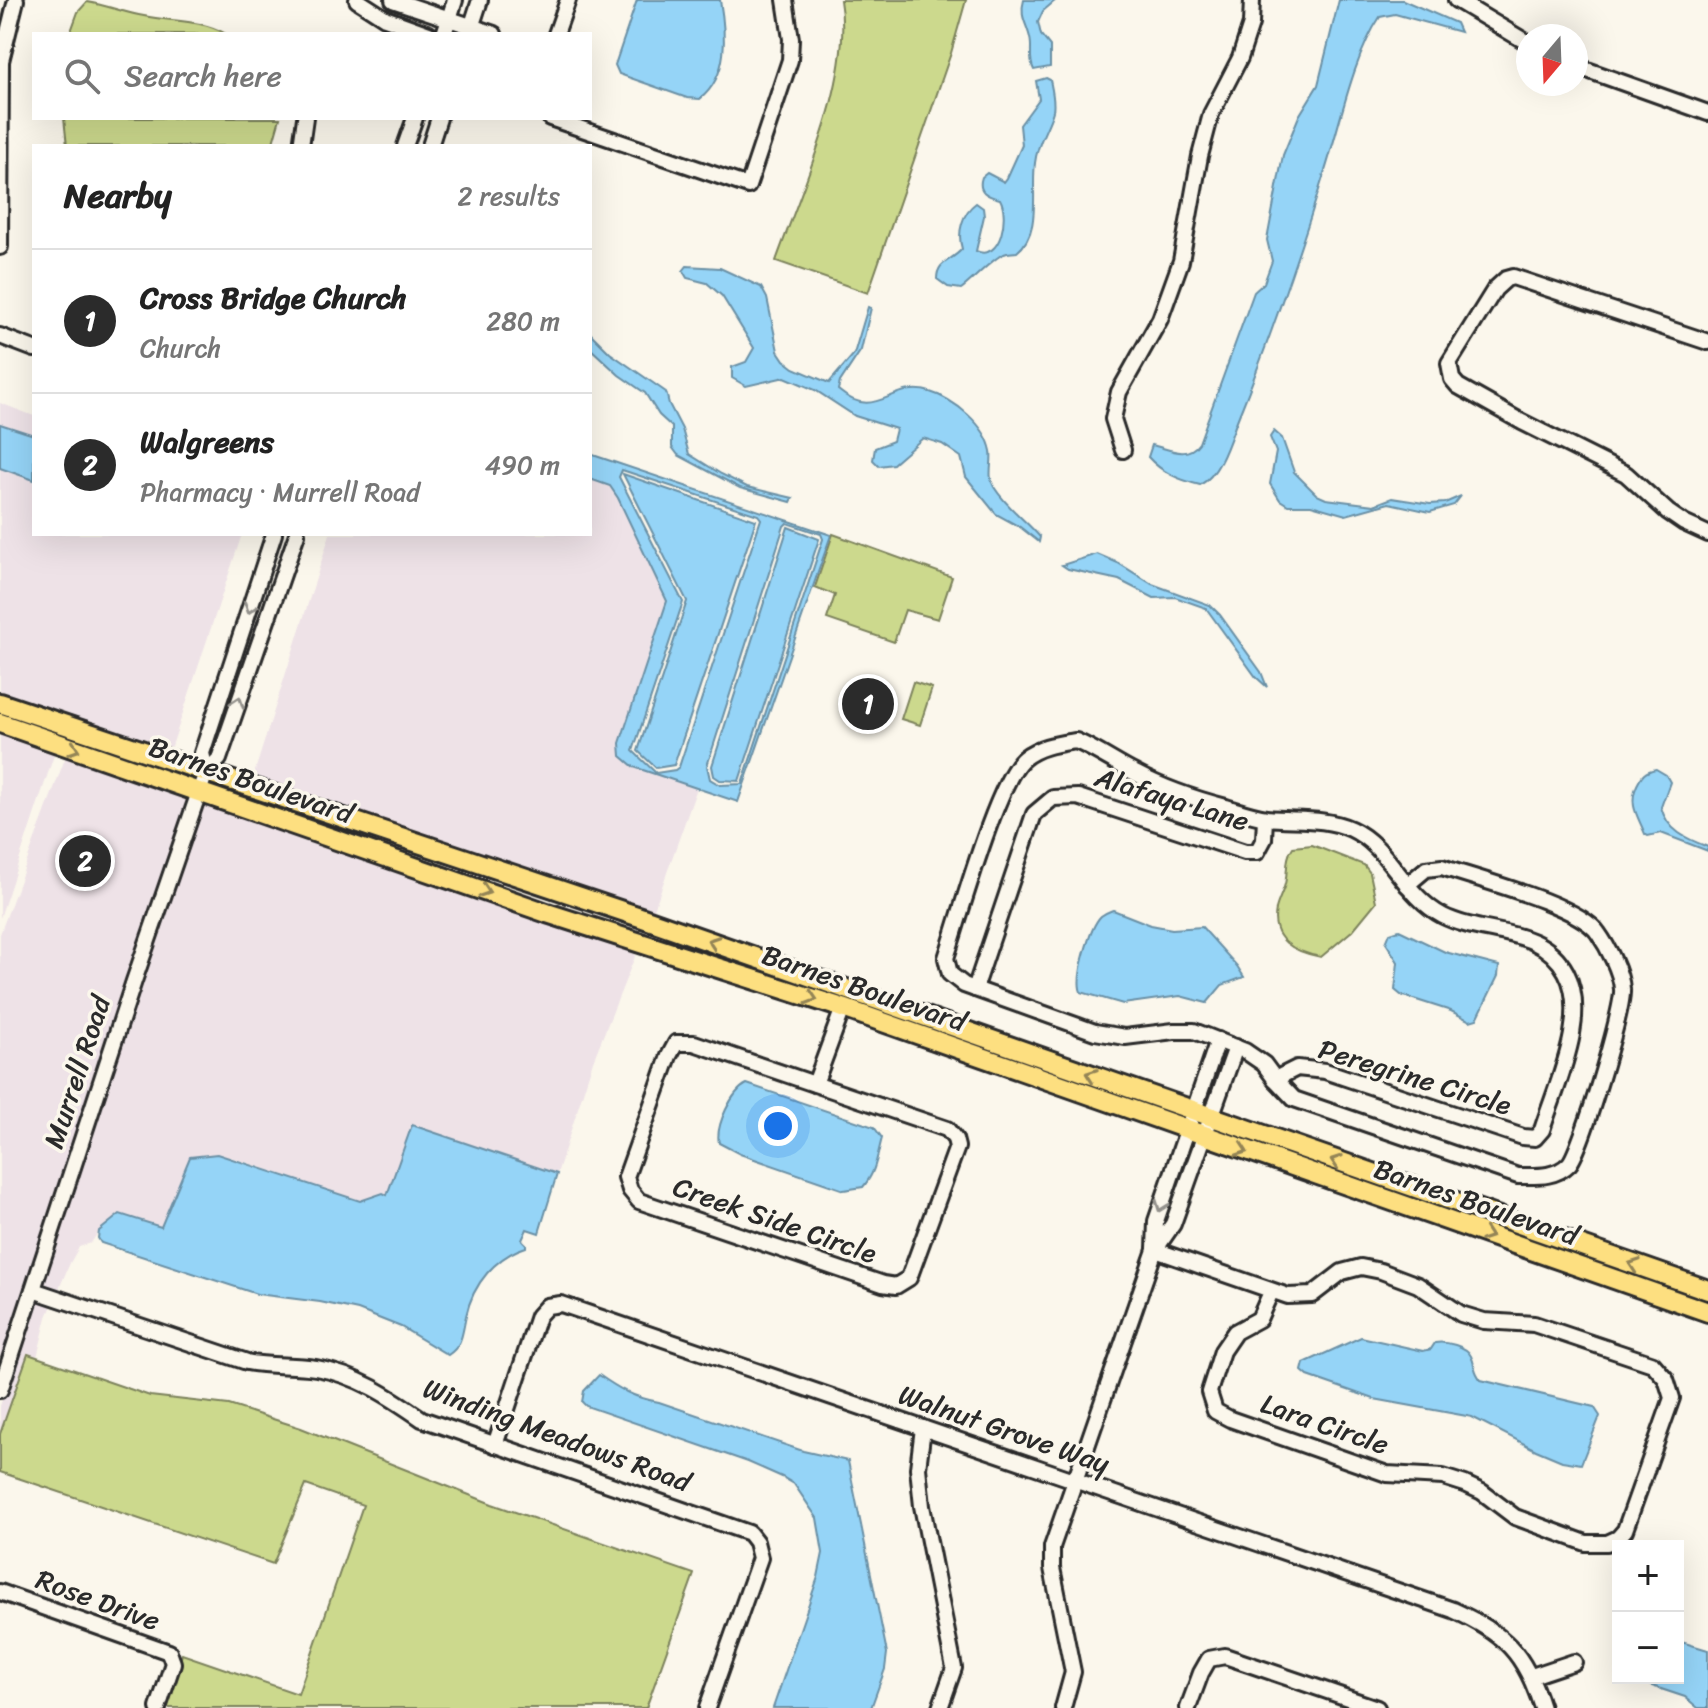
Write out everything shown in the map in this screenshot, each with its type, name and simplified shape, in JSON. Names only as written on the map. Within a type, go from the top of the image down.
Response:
[{"type":"main road","name":"Barnes Boulevard","points":[[0,703],[585,899],[1708,1290]]},
{"type":"main road","name":"Barnes Boulevard","points":[[0,723],[444,877],[850,1005],[1196,1134],[1708,1312]]},
{"type":"main road","points":[[274,818],[294,818],[422,861],[435,863],[460,857]]},
{"type":"main road","points":[[444,877],[461,871],[483,872],[558,898],[585,899]]},
{"type":"main road","points":[[850,1005],[881,1001]]},
{"type":"main road","points":[[850,1005],[968,1039],[999,1043]]},
{"type":"street","points":[[0,247],[1,61],[16,0]]},
{"type":"street","points":[[357,0],[385,18],[424,32]]},
{"type":"street","points":[[393,0],[449,18],[470,30],[480,0]]},
{"type":"street","points":[[445,32],[455,0]]},
{"type":"street","points":[[557,32],[568,0]]},
{"type":"street","points":[[556,120],[748,186],[790,60],[791,39],[785,0]]},
{"type":"street","points":[[1123,450],[1113,419],[1119,392],[1160,319],[1181,261],[1211,114],[1240,58],[1251,24],[1252,0]]},
{"type":"street","points":[[1456,0],[1516,36]]},
{"type":"street","points":[[1588,70],[1708,113]]},
{"type":"street","points":[[301,144],[305,120]]},
{"type":"street","points":[[406,144],[414,120]]},
{"type":"street","points":[[431,144],[438,120]]},
{"type":"street","points":[[1708,342],[1513,277],[1495,289],[1449,363],[1452,379],[1458,386],[1626,474],[1668,512],[1708,534]]},
{"type":"street","points":[[2,338],[32,348]]},
{"type":"street","name":"Murrell Road","points":[[206,772],[202,753],[273,536]]},
{"type":"street","name":"Murrell Road","points":[[0,1390],[206,772],[219,759],[296,536]]},
{"type":"street","name":"Peregrine Circle","points":[[1076,741],[1171,790],[1265,818],[1321,821],[1350,829],[1376,844],[1407,885],[1418,898],[1444,916],[1479,928],[1517,934],[1546,947],[1566,972],[1576,999],[1574,1027],[1542,1130],[1535,1138],[1523,1137],[1325,1071],[1297,1068],[1275,1079],[1264,1064],[1236,1047],[1194,1031],[1125,1037],[1095,1032],[964,985],[950,974],[946,958],[1003,786],[1022,759],[1047,745],[1076,741]]},
{"type":"street","name":"Alafaya Lane","points":[[975,989],[1034,814],[1053,798],[1078,797],[1245,852],[1257,852],[1264,839],[1265,818]]},
{"type":"street","points":[[1275,1079],[1294,1099],[1518,1176],[1547,1177],[1570,1163],[1581,1138],[1621,1002],[1622,988],[1597,931],[1569,911],[1442,867],[1426,869],[1407,885]]},
{"type":"street","points":[[815,1084],[850,1005]]},
{"type":"street","points":[[1063,1708],[1073,1672],[1052,1568],[1052,1547],[1155,1250],[1156,1221],[1196,1134],[1218,1040]]},
{"type":"street","name":"Creek Side Circle","points":[[676,1043],[694,1043],[815,1084],[947,1129],[955,1139],[957,1147],[909,1278],[896,1286],[639,1201],[630,1190],[626,1177],[676,1043]]},
{"type":"street","points":[[1202,1114],[1236,1047]]},
{"type":"street","name":"Lara Circle","points":[[1155,1250],[1288,1296],[1312,1295],[1342,1272],[1361,1267],[1418,1285],[1472,1318],[1534,1324],[1653,1364],[1666,1379],[1672,1398],[1625,1530],[1607,1543],[1586,1543],[1515,1517],[1482,1492],[1465,1484],[1443,1477],[1387,1474],[1215,1411],[1209,1392],[1222,1351],[1235,1332],[1259,1319],[1271,1292]]},
{"type":"street","name":"Winding Meadows Road","points":[[33,1290],[247,1362],[267,1366],[313,1367],[344,1374],[381,1390],[422,1419],[749,1533],[756,1542],[760,1558],[707,1708]]},
{"type":"street","name":"Walnut Grove Way","points":[[495,1445],[538,1316],[547,1306],[561,1304],[1453,1610],[1480,1622],[1505,1640],[1532,1676],[1542,1708]]},
{"type":"street","points":[[923,1428],[918,1468],[922,1506],[954,1668],[940,1708]]},
{"type":"street","name":"Rose Drive","points":[[0,1592],[169,1652],[173,1663],[158,1708]]},
{"type":"street","points":[[1188,1708],[1209,1659],[1225,1656],[1377,1708]]},
{"type":"street","points":[[1532,1676],[1574,1662]]},
{"type":"shaded area","points":[[0,403],[32,415],[32,434],[0,424]]},
{"type":"shaded area","points":[[0,468],[32,479],[32,536],[241,536],[171,749],[197,758],[198,763],[78,723],[80,718],[0,691]]},
{"type":"shaded area","points":[[592,480],[610,486],[667,601],[620,743],[621,756],[634,767],[697,788],[652,915],[217,769],[220,766],[253,777],[329,536],[592,536]]},
{"type":"shaded area","points":[[0,730],[56,749],[0,918]]},
{"type":"shaded area","points":[[67,753],[193,796],[0,1373],[0,934]]},
{"type":"shaded area","points":[[203,799],[638,949],[593,1061],[557,1174],[412,1125],[387,1195],[383,1193],[360,1201],[230,1157],[191,1157],[161,1227],[120,1214],[99,1231],[91,1243],[79,1247],[47,1317],[37,1357],[28,1354],[0,1434],[0,1406]]},
{"type":"green space","points":[[840,0],[966,0],[951,53],[868,293],[776,261],[833,97],[840,63]]},
{"type":"green space","points":[[87,2],[137,15],[196,23],[222,32],[71,32],[78,12]]},
{"type":"green space","points":[[64,120],[279,120],[273,144],[67,144]]},
{"type":"green space","points":[[833,534],[952,577],[938,619],[905,610],[894,642],[827,619],[835,595],[815,587]]},
{"type":"green space","points":[[913,682],[932,688],[920,725],[901,719]]},
{"type":"green space","points":[[1312,845],[1364,865],[1370,873],[1376,902],[1353,930],[1321,957],[1302,952],[1286,943],[1275,920],[1290,851],[1293,847]]},
{"type":"green space","points":[[28,1354],[150,1396],[229,1405],[301,1428],[492,1504],[694,1574],[646,1708],[166,1708],[182,1654],[298,1694],[363,1505],[306,1485],[273,1564],[0,1472],[0,1434]]},
{"type":"water","points":[[637,0],[720,0],[724,40],[721,67],[709,90],[700,99],[687,98],[619,74],[615,65]]},
{"type":"water","points":[[1024,0],[1056,0],[1043,11],[1038,22],[1041,35],[1050,46],[1050,67],[1034,70],[1032,66],[1031,42],[1023,15]]},
{"type":"water","points":[[1339,0],[1403,0],[1456,23],[1460,32],[1395,14],[1380,17],[1370,33],[1355,71],[1295,264],[1228,445],[1214,473],[1200,485],[1193,483],[1165,472],[1148,457],[1152,445],[1183,452],[1199,443],[1254,292],[1264,283],[1272,261],[1267,240],[1283,155],[1299,116],[1318,85]]},
{"type":"water","points":[[1050,80],[1054,107],[1036,155],[1030,234],[1017,252],[1000,256],[961,289],[948,287],[937,279],[938,273],[942,265],[962,249],[962,224],[967,212],[976,203],[983,208],[984,216],[976,251],[985,253],[992,250],[1001,235],[1003,206],[1000,199],[982,190],[982,177],[987,173],[1004,182],[1007,178],[1022,145],[1020,125],[1039,99],[1036,81]]},
{"type":"water","points":[[687,266],[720,268],[761,287],[767,298],[778,351],[784,360],[794,368],[829,383],[854,354],[868,307],[871,308],[861,350],[838,390],[863,403],[916,390],[939,395],[959,407],[976,423],[988,441],[994,487],[1040,537],[1039,542],[996,514],[966,477],[961,457],[942,444],[923,438],[893,464],[879,466],[873,460],[875,448],[893,441],[896,429],[855,416],[815,390],[785,377],[746,386],[732,378],[732,367],[746,362],[754,348],[722,296],[707,283],[687,278],[683,271]]},
{"type":"water","points":[[592,335],[610,353],[666,392],[689,454],[747,487],[793,498],[791,502],[740,488],[678,455],[672,447],[672,427],[659,415],[645,393],[619,375],[592,350]]},
{"type":"water","points":[[0,424],[32,434],[32,479],[0,468]]},
{"type":"water","points":[[1274,431],[1282,438],[1294,472],[1317,495],[1326,499],[1374,505],[1392,498],[1430,504],[1445,503],[1461,496],[1454,505],[1430,512],[1389,503],[1346,515],[1311,505],[1288,505],[1280,500],[1270,484],[1276,452],[1270,437]]},
{"type":"water","points":[[592,455],[831,535],[738,802],[634,767],[621,756],[620,743],[667,601],[610,486],[592,480]],"holes":[[[622,470],[758,515],[761,519],[679,767],[656,773],[633,751],[683,602],[619,477]],[[787,523],[821,534],[823,539],[742,784],[720,785],[710,779],[707,766],[784,526]]]},
{"type":"water","points":[[623,474],[756,520],[674,765],[656,768],[638,751],[687,601]]},
{"type":"water","points":[[788,527],[819,539],[739,781],[720,780],[714,776],[712,766]]},
{"type":"water","points":[[1097,554],[1152,584],[1210,605],[1261,672],[1267,687],[1256,677],[1206,608],[1175,597],[1154,598],[1119,580],[1062,565]]},
{"type":"water","points":[[1656,769],[1666,775],[1670,782],[1661,807],[1668,822],[1685,837],[1708,847],[1708,851],[1661,833],[1645,834],[1635,810],[1634,792],[1642,776]]},
{"type":"water","points":[[1113,910],[1151,925],[1172,929],[1202,927],[1244,977],[1222,985],[1207,1003],[1180,996],[1123,1004],[1081,992],[1080,975],[1088,941],[1101,916]]},
{"type":"water","points":[[1399,930],[1445,952],[1499,966],[1498,976],[1477,1019],[1470,1021],[1395,990],[1398,962],[1386,943],[1390,933]]},
{"type":"water","points":[[747,1084],[874,1127],[882,1138],[873,1170],[863,1187],[844,1190],[740,1154],[719,1143],[718,1136],[726,1110]]},
{"type":"water","points":[[412,1125],[557,1174],[539,1233],[527,1229],[522,1240],[526,1247],[505,1258],[487,1273],[469,1304],[459,1343],[448,1355],[401,1327],[358,1310],[257,1294],[101,1243],[98,1238],[99,1231],[120,1214],[161,1227],[190,1157],[217,1154],[360,1201],[383,1193],[387,1195]]},
{"type":"water","points":[[1361,1337],[1423,1351],[1431,1349],[1435,1343],[1455,1345],[1469,1352],[1481,1380],[1594,1407],[1600,1416],[1581,1464],[1562,1461],[1536,1450],[1472,1417],[1374,1399],[1308,1376],[1302,1371],[1304,1363]]},
{"type":"water","points":[[599,1375],[620,1389],[642,1398],[803,1451],[848,1461],[887,1653],[885,1669],[871,1708],[773,1708],[818,1577],[823,1553],[817,1518],[794,1484],[748,1462],[586,1406],[582,1402],[584,1391]]},
{"type":"water","points":[[1684,1643],[1708,1650],[1708,1708],[1698,1708],[1685,1697],[1649,1685],[1684,1684]]},
{"type":"place","name":"Cross Bridge Church","points":[[868,704]]},
{"type":"place","name":"Walgreens","points":[[85,861]]}]
